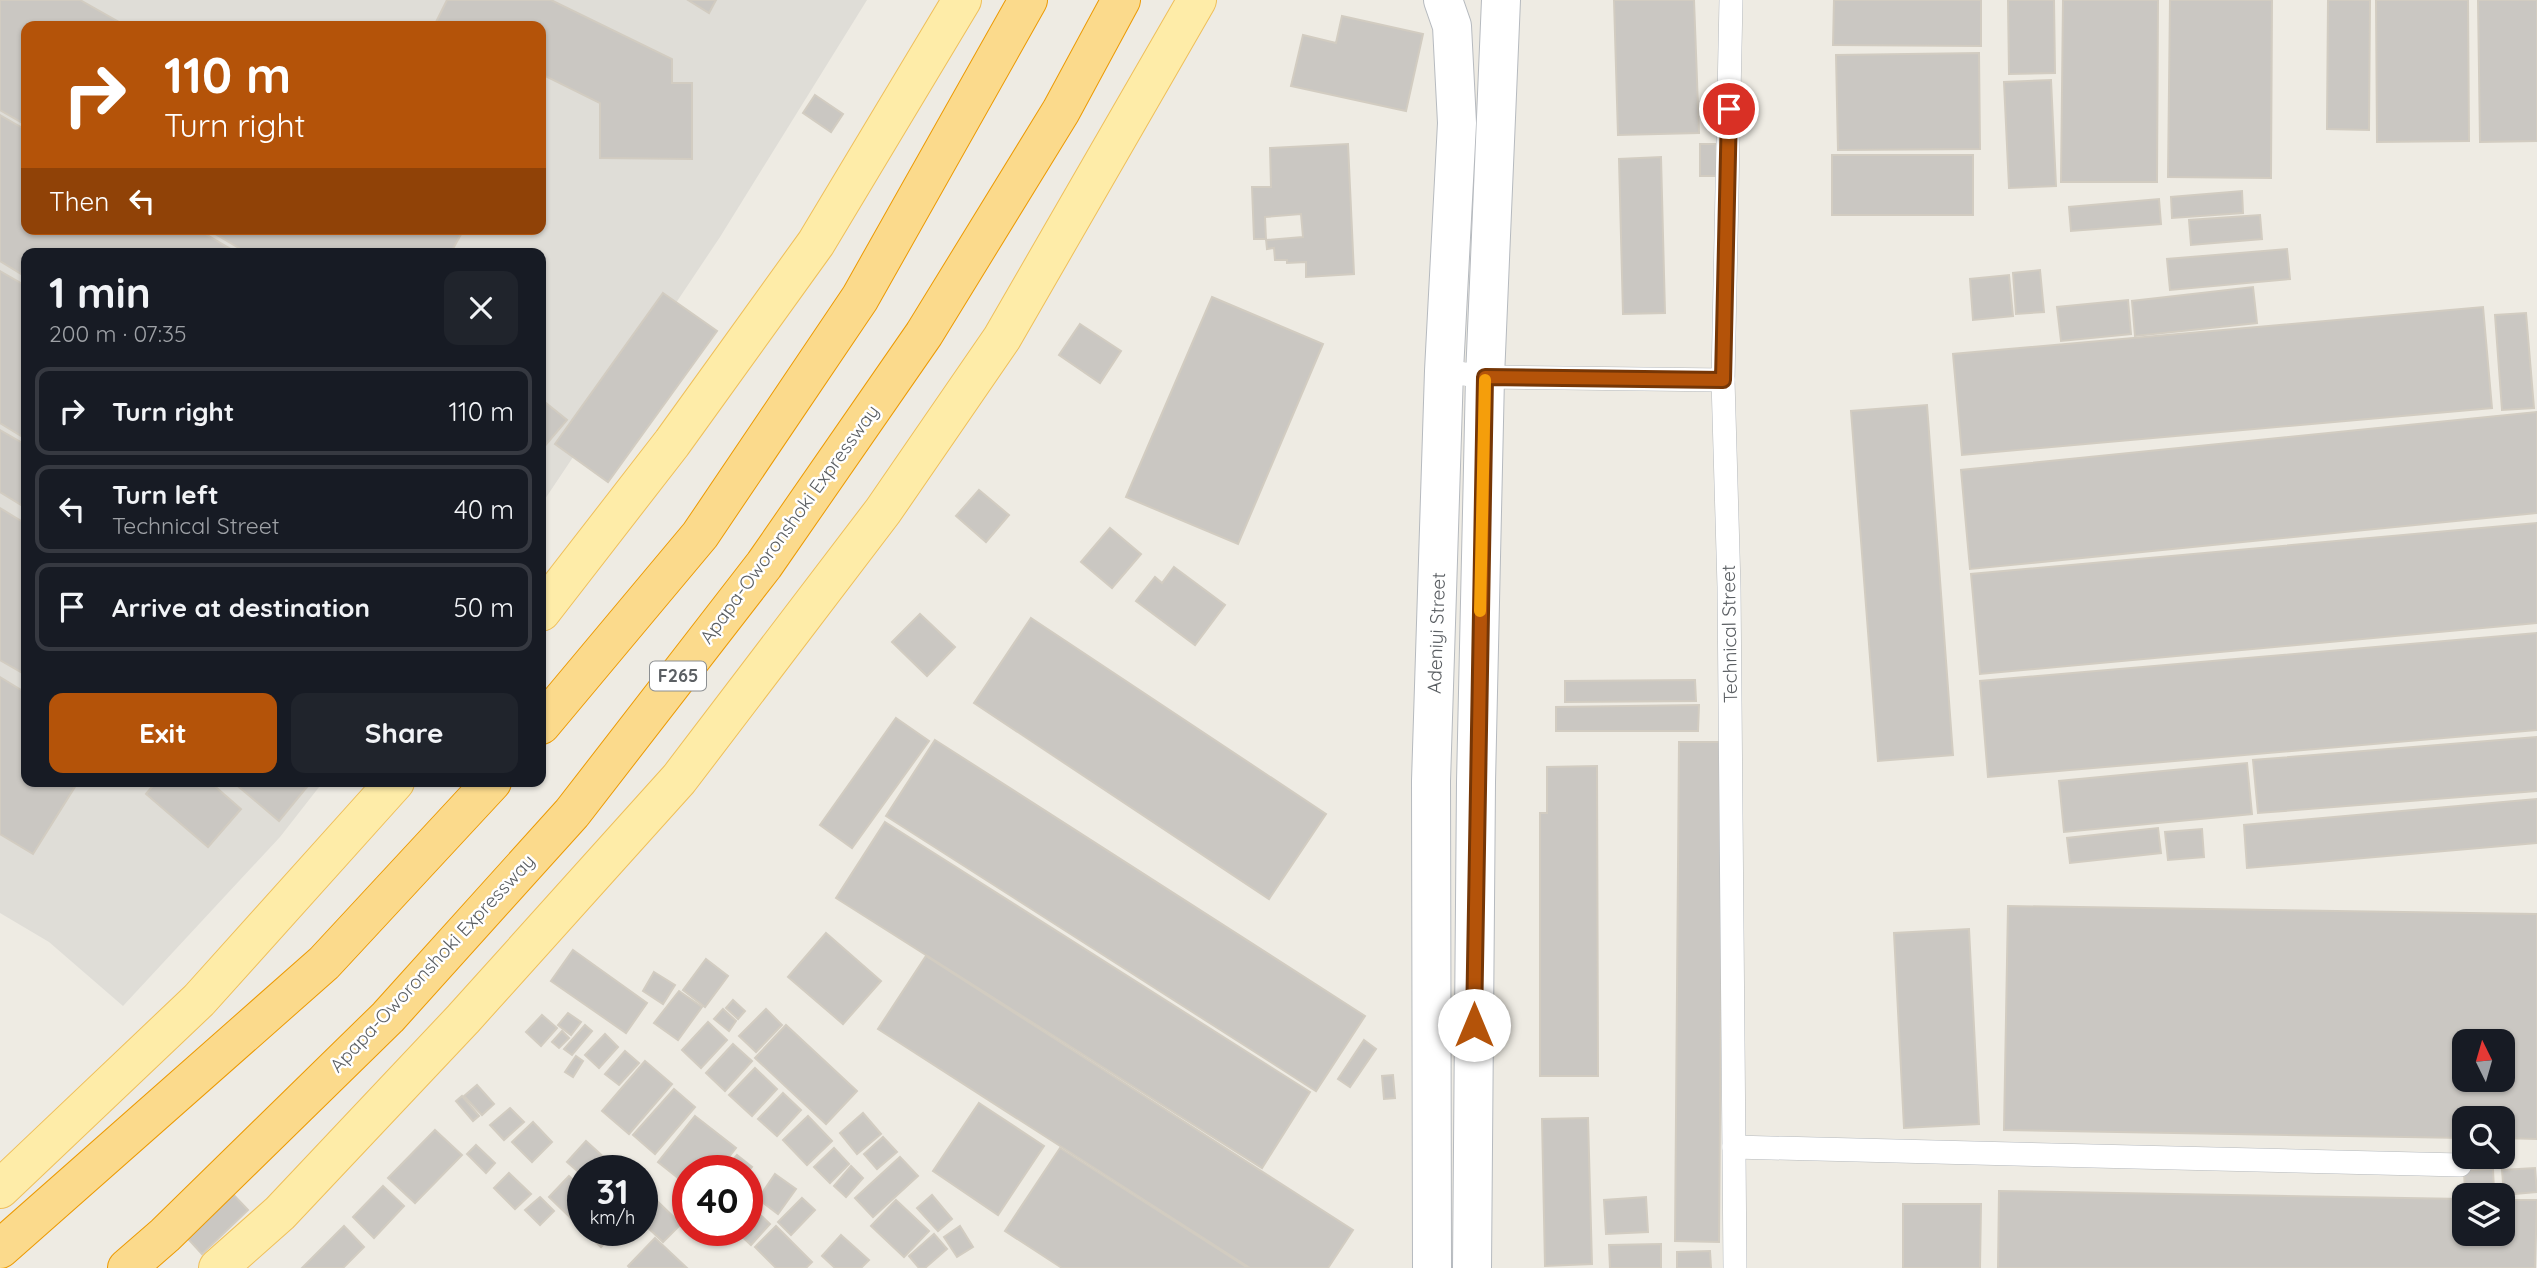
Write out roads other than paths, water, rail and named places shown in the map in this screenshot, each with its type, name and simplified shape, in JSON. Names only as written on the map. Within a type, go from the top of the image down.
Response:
[{"type":"highway","points":[[546,719],[700,534],[853,309],[1028,0]]},
{"type":"highway","name":"Apapa-Oworonshoki Expressway","points":[[127,1268],[165,1236],[388,1017],[572,813],[764,565],[924,334],[1061,111],[1121,0]]},
{"type":"highway","points":[[0,1249],[324,963],[487,787]]},
{"type":"main road","points":[[546,606],[672,443],[816,243],[962,0]]},
{"type":"main road","points":[[218,1268],[280,1213],[463,1019],[679,779],[883,511],[1002,338],[1197,0]]},
{"type":"main road","points":[[0,1189],[199,1000],[391,787]]},
{"type":"street","name":"Adeniyi Street","points":[[1432,1268],[1431,781],[1444,371],[1457,123],[1452,26],[1443,0]]},
{"type":"street","points":[[1472,1268],[1477,768],[1485,377],[1501,0]]},
{"type":"lane","name":"Technical Street","points":[[1731,0],[1723,380],[1729,587],[1735,1268]]},
{"type":"lane","points":[[1444,371],[1485,377],[1723,380]]},
{"type":"lane","points":[[1734,1147],[2452,1165]]}]
